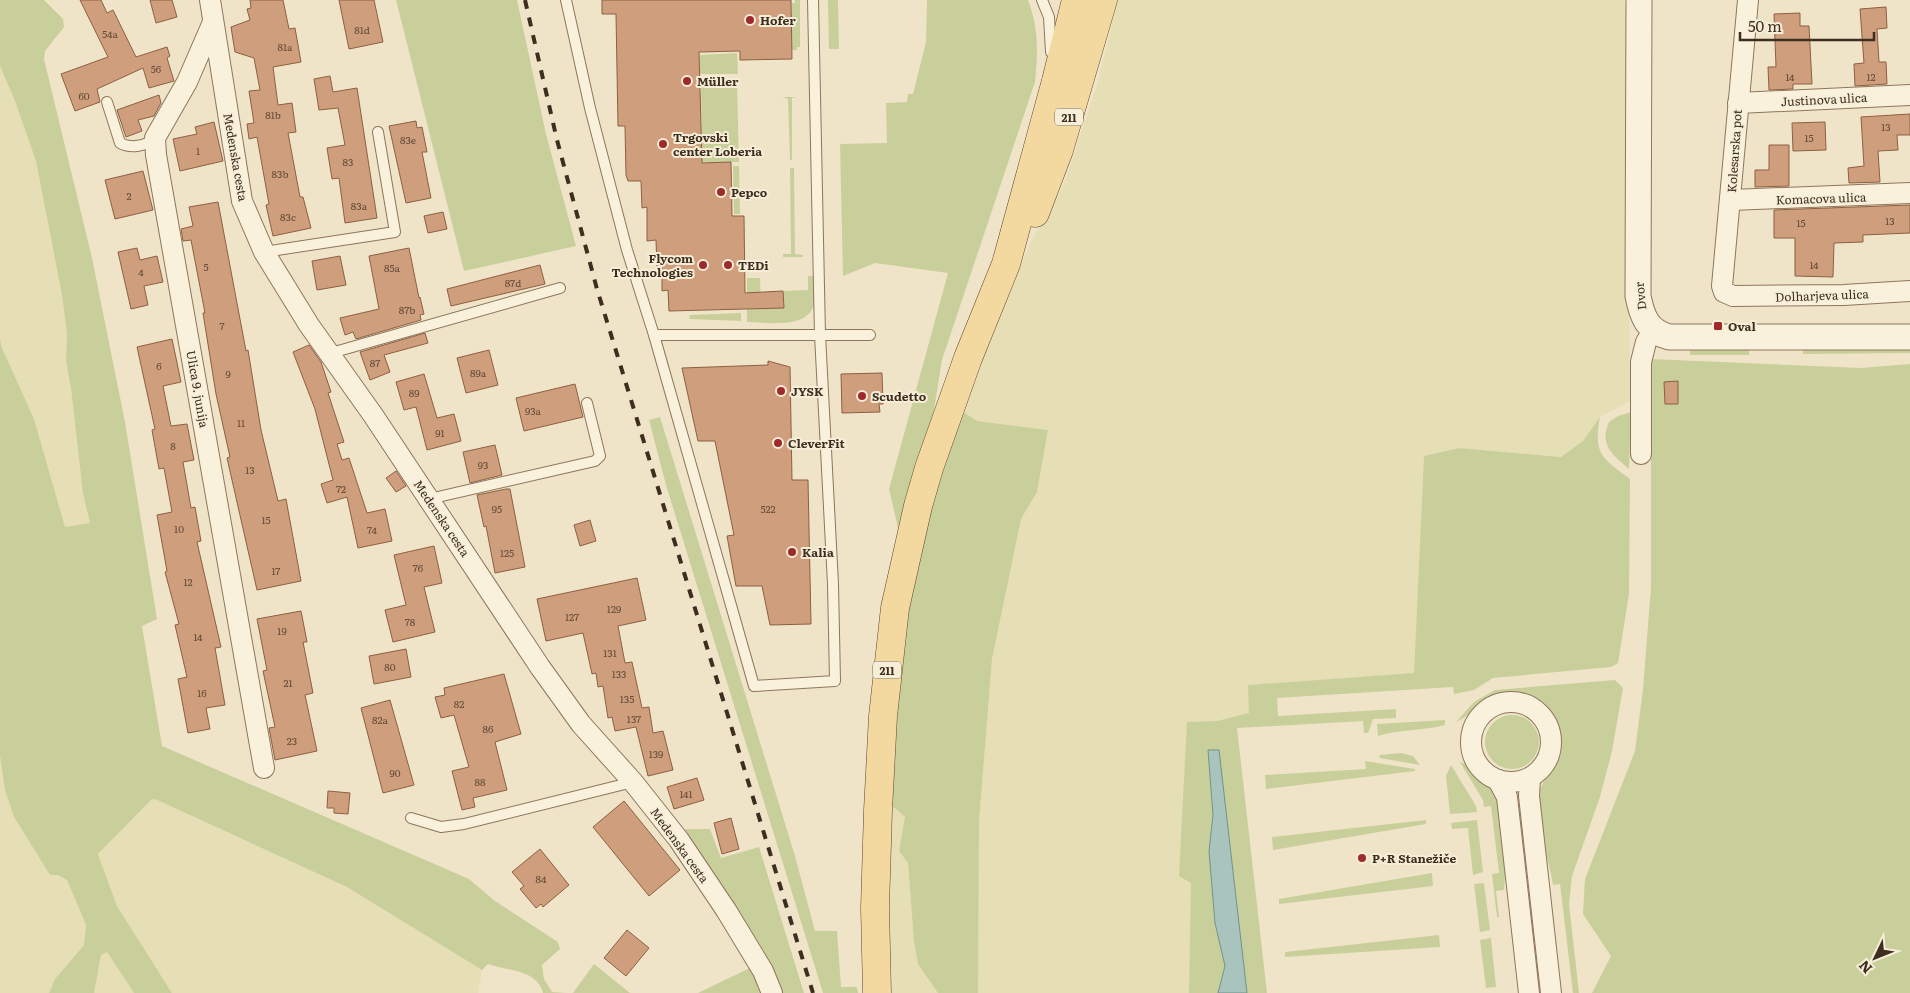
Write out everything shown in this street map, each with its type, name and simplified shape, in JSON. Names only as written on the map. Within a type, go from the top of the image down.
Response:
[{"type":"main road","name":"211","points":[[877,993],[875,908],[878,810],[884,706],[894,608],[929,468],[968,358],[1006,264],[1076,0]]},
{"type":"main road","name":"211","points":[[1006,264],[1028,231],[1059,150],[1103,0]]},
{"type":"street","name":"Medenska cesta","points":[[210,0],[242,201],[264,252],[309,325],[331,353],[540,667],[581,724],[633,782],[679,840],[726,910],[763,971],[772,993]]},
{"type":"street","name":"Dvor","points":[[1639,0],[1638,296],[1642,314],[1654,330]]},
{"type":"street","name":"Kolesarska pot","points":[[1733,296],[1724,292],[1722,286],[1748,0]]},
{"type":"street","points":[[155,138],[187,82],[214,21]]},
{"type":"street","name":"Justinova ulica","points":[[1738,103],[1910,95]]},
{"type":"street","name":"Ulica 9. junija","points":[[155,138],[156,155],[264,768]]},
{"type":"street","name":"Komacova ulica","points":[[1731,200],[1910,194]]},
{"type":"street","name":"Dolharjeva ulica","points":[[1733,296],[1844,295],[1910,291]]},
{"type":"street","points":[[1642,454],[1641,362],[1646,342],[1654,330],[1660,334],[1674,337],[1910,337]]},
{"type":"street","points":[[1498,780],[1516,782],[1530,778],[1541,770],[1549,758],[1552,744],[1550,731],[1544,718],[1534,708],[1522,703],[1508,702],[1494,705],[1483,713],[1472,734],[1472,752],[1478,766],[1498,780],[1508,797],[1529,993]]},
{"type":"street","points":[[1530,778],[1529,796],[1551,993]]},
{"type":"lane","points":[[566,0],[608,180],[754,686],[835,681],[833,584],[820,336],[813,0]]},
{"type":"lane","points":[[1042,0],[1049,17],[1052,45],[1040,102],[1044,118]]},
{"type":"lane","points":[[106,102],[120,143],[134,146],[148,144],[155,138]]},
{"type":"lane","points":[[264,252],[394,232],[378,132]]},
{"type":"lane","points":[[331,353],[560,288]]},
{"type":"lane","points":[[654,335],[870,335]]},
{"type":"lane","points":[[429,499],[596,460],[600,456],[587,403]]},
{"type":"lane","points":[[411,818],[441,827],[464,824],[633,782]]},
{"type":"shaded area","points":[[1118,0],[1624,0],[1627,19],[1630,401],[1600,417],[1583,441],[1561,457],[1459,448],[1424,456],[1414,674],[1248,685],[1250,713],[1217,721],[1187,722],[1191,882],[1189,993],[978,993],[979,822],[992,659],[1021,519],[1037,492],[1048,430],[977,421],[962,411],[1016,275],[1033,238],[1064,184],[1096,88]]},
{"type":"shaded area","points":[[0,66],[15,101],[36,161],[62,295],[67,334],[66,361],[71,388],[83,494],[90,523],[65,528],[34,419],[2,348],[0,339]]},
{"type":"shaded area","points":[[0,756],[5,790],[14,817],[50,875],[58,875],[67,880],[86,925],[84,945],[55,979],[49,993],[0,993]]},
{"type":"shaded area","points":[[155,799],[347,887],[482,970],[478,993],[172,993],[117,906],[98,854],[151,800]]},
{"type":"shaded area","points":[[889,803],[905,817],[899,851],[908,863],[914,942],[918,964],[938,993],[891,993],[888,945]]},
{"type":"shaded area","points":[[107,952],[134,993],[94,993],[101,955]]},
{"type":"green space","points":[[0,0],[44,0],[63,19],[64,27],[45,51],[44,59],[92,258],[125,422],[157,619],[142,626],[162,746],[469,879],[495,901],[558,942],[560,949],[542,965],[544,979],[552,992],[566,993],[543,993],[535,979],[520,972],[488,964],[482,970],[347,887],[155,799],[151,800],[98,854],[117,906],[172,993],[134,993],[107,952],[101,955],[94,993],[49,993],[55,979],[84,945],[86,925],[67,880],[58,875],[50,875],[14,817],[5,790],[0,756],[0,339],[2,348],[34,419],[65,527],[90,523],[83,494],[71,388],[66,361],[67,334],[62,295],[36,161],[15,101],[0,66]]},
{"type":"green space","points":[[396,0],[517,0],[546,134],[576,246],[464,271]]},
{"type":"green space","points":[[795,0],[800,0],[800,47],[797,47],[797,50],[792,50],[792,3],[795,3]]},
{"type":"green space","points":[[828,0],[838,0],[839,49],[829,49]]},
{"type":"green space","points":[[927,0],[1028,0],[1036,31],[1037,60],[1035,82],[942,360],[931,428],[898,528],[889,489],[948,273],[875,263],[843,276],[840,144],[887,143],[886,103],[907,102],[908,94],[913,94],[926,42]]},
{"type":"green space","points":[[737,53],[738,74],[700,74],[700,55]]},
{"type":"green space","points":[[737,84],[739,162],[702,162],[701,85]]},
{"type":"green space","points":[[782,97],[797,97],[792,98],[792,160],[790,160],[788,99]]},
{"type":"green space","points":[[733,166],[739,166],[740,214],[734,214]]},
{"type":"green space","points":[[790,168],[794,168],[795,254],[803,255],[803,257],[783,257],[783,254],[791,254]]},
{"type":"green space","points":[[808,276],[813,276],[814,304],[804,318],[785,323],[747,322],[747,278],[760,278],[761,308],[784,308],[783,291],[808,290]]},
{"type":"green space","points":[[741,313],[741,321],[689,319],[690,315]]},
{"type":"green space","points":[[1910,346],[1910,353],[1803,354],[1803,347]]},
{"type":"green space","points":[[1749,347],[1749,355],[1690,355],[1690,348]]},
{"type":"green space","points":[[1651,359],[1861,368],[1910,364],[1910,993],[1592,993],[1611,956],[1583,914],[1585,879],[1635,751],[1643,689],[1651,587]]},
{"type":"green space","points":[[962,411],[977,421],[1048,430],[1037,492],[1021,519],[992,659],[979,822],[978,993],[938,993],[918,964],[914,942],[908,863],[899,851],[905,817],[889,803],[902,632],[935,486]]},
{"type":"green space","points":[[1631,412],[1629,469],[1617,459],[1606,443],[1606,430],[1609,422],[1618,416]]},
{"type":"green space","points":[[660,417],[795,856],[815,931],[837,931],[841,987],[857,987],[858,993],[823,993],[666,485],[649,420]]},
{"type":"green space","points":[[1600,417],[1598,439],[1602,454],[1606,460],[1630,479],[1629,594],[1618,663],[1611,667],[1493,678],[1474,690],[1454,694],[1453,687],[1277,698],[1278,716],[1396,709],[1396,718],[1373,719],[1368,733],[1364,733],[1363,721],[1237,728],[1267,993],[1247,993],[1218,750],[1208,750],[1213,815],[1209,851],[1215,923],[1225,966],[1218,993],[1189,993],[1191,883],[1179,876],[1187,722],[1217,721],[1249,713],[1248,685],[1414,673],[1424,456],[1459,448],[1561,457],[1583,441]]},
{"type":"green space","points":[[1615,680],[1623,688],[1612,751],[1600,797],[1572,876],[1569,904],[1579,993],[1573,993],[1560,884],[1553,885],[1540,831],[1538,809],[1539,792],[1559,754],[1561,741],[1559,728],[1545,707],[1535,699],[1511,693],[1492,697],[1456,722],[1474,702],[1495,690]]},
{"type":"green space","points":[[1512,715],[1522,717],[1531,723],[1537,732],[1539,742],[1537,752],[1531,761],[1522,767],[1512,769],[1502,767],[1493,761],[1487,752],[1485,742],[1487,732],[1493,723],[1502,717]]},
{"type":"green space","points":[[1445,720],[1445,725],[1378,736],[1377,724]]},
{"type":"green space","points":[[1401,753],[1413,756],[1420,765],[1380,758],[1379,755]]},
{"type":"green space","points":[[1365,761],[1415,769],[1415,771],[1266,789],[1265,775],[1366,769]]},
{"type":"green space","points":[[1460,762],[1468,765],[1497,796],[1507,845],[1504,890],[1496,891],[1499,917],[1497,917],[1492,874],[1499,873],[1491,806],[1484,807],[1483,800]]},
{"type":"green space","points":[[1451,765],[1476,806],[1477,812],[1450,814],[1446,776]]},
{"type":"green space","points":[[1524,796],[1546,993],[1535,993],[1513,797]]},
{"type":"green space","points":[[1426,820],[1426,824],[1273,850],[1272,837]]},
{"type":"green space","points":[[1477,820],[1483,872],[1473,875],[1468,828],[1452,829],[1451,823]]},
{"type":"green space","points":[[686,829],[710,829],[721,858],[759,847],[804,993],[779,993],[684,832]]},
{"type":"green space","points":[[1432,873],[1433,886],[1279,904],[1279,899]]},
{"type":"green space","points":[[1484,883],[1490,930],[1480,932],[1474,884]]},
{"type":"green space","points":[[1439,935],[1440,947],[1285,957],[1285,952]]},
{"type":"green space","points":[[1491,938],[1496,987],[1486,988],[1480,940]]},
{"type":"green space","points":[[594,964],[630,993],[573,993]]},
{"type":"green space","points":[[752,967],[766,993],[698,993]]},
{"type":"water","points":[[1208,750],[1219,750],[1247,993],[1218,993],[1225,966],[1215,923],[1209,851],[1213,815]]},
{"type":"building","points":[[80,0],[101,0],[107,13],[113,10],[136,57],[167,47],[170,56],[167,58],[174,81],[149,88],[143,68],[97,89],[100,102],[75,111],[61,74],[108,57]]},
{"type":"building","points":[[150,0],[172,0],[177,17],[156,23]]},
{"type":"building","points":[[250,0],[283,0],[289,29],[295,28],[301,62],[273,67],[278,105],[292,103],[296,132],[288,133],[300,197],[303,197],[311,228],[273,236],[266,205],[269,204],[257,137],[249,139],[247,124],[254,123],[249,91],[260,90],[254,58],[235,52],[231,27],[250,20],[247,9],[251,8]]},
{"type":"building","points":[[339,0],[374,0],[383,42],[349,49]]},
{"type":"building","name":"Trgovski center Loberia","points":[[602,0],[791,0],[792,59],[740,60],[740,51],[699,52],[702,163],[731,162],[732,216],[744,216],[745,293],[783,291],[784,308],[669,311],[668,290],[662,291],[662,267],[657,267],[656,240],[647,241],[647,207],[642,208],[641,181],[628,181],[626,175],[625,126],[618,126],[616,14],[602,14]]},
{"type":"building","points":[[1886,7],[1887,28],[1877,29],[1879,62],[1886,62],[1887,84],[1855,86],[1854,64],[1864,63],[1860,9]]},
{"type":"building","points":[[1800,13],[1800,26],[1809,26],[1812,84],[1793,84],[1793,89],[1769,90],[1768,67],[1776,67],[1774,14]]},
{"type":"building","points":[[330,76],[333,92],[357,88],[377,218],[345,223],[339,178],[332,179],[327,148],[345,145],[338,108],[319,110],[314,79]]},
{"type":"building","points":[[159,95],[161,103],[154,116],[138,120],[142,131],[126,137],[117,110]]},
{"type":"building","points":[[1910,114],[1910,135],[1897,135],[1898,150],[1878,151],[1880,182],[1849,183],[1848,168],[1864,166],[1861,117]]},
{"type":"building","points":[[416,121],[417,128],[422,127],[427,152],[422,152],[431,198],[406,203],[389,126]]},
{"type":"building","points":[[214,122],[223,161],[180,171],[173,139],[197,134],[195,127]]},
{"type":"building","points":[[1825,122],[1826,150],[1793,151],[1792,123]]},
{"type":"building","points":[[1769,145],[1789,145],[1789,186],[1755,187],[1755,170],[1769,170]]},
{"type":"building","points":[[143,171],[153,210],[115,219],[105,180]]},
{"type":"building","points":[[218,202],[246,351],[248,350],[261,430],[278,501],[286,499],[301,581],[257,590],[227,458],[230,457],[216,394],[203,313],[205,313],[191,240],[183,241],[181,229],[193,226],[189,207]]},
{"type":"building","points":[[1910,205],[1910,233],[1863,235],[1863,242],[1834,243],[1833,277],[1795,276],[1795,238],[1774,238],[1774,210]]},
{"type":"building","points":[[443,212],[447,229],[428,233],[424,216]]},
{"type":"building","points":[[137,248],[140,260],[157,256],[163,282],[144,286],[148,305],[131,309],[118,252]]},
{"type":"building","points":[[409,248],[424,314],[420,315],[421,320],[356,339],[353,332],[345,335],[340,318],[379,309],[369,256]]},
{"type":"building","points":[[340,256],[346,285],[317,290],[312,261]]},
{"type":"building","points":[[540,265],[545,284],[451,306],[447,289]]},
{"type":"building","points":[[425,333],[428,343],[384,355],[390,372],[370,380],[360,352]]},
{"type":"building","points":[[172,339],[181,382],[163,386],[171,426],[187,424],[194,460],[183,462],[191,508],[195,507],[201,541],[197,542],[221,647],[215,648],[225,705],[206,708],[210,729],[188,733],[178,679],[187,677],[175,625],[179,624],[165,572],[167,571],[157,515],[172,512],[164,468],[159,469],[152,430],[155,429],[137,347]]},
{"type":"building","points":[[309,345],[321,362],[331,392],[328,393],[344,442],[337,444],[342,460],[349,458],[367,513],[385,509],[392,541],[358,548],[347,497],[327,503],[321,484],[333,480],[315,409],[293,352]]},
{"type":"building","points":[[489,350],[498,385],[466,393],[457,358]]},
{"type":"building","points":[[768,361],[790,367],[792,480],[808,480],[811,624],[770,625],[762,586],[736,586],[727,536],[734,535],[715,441],[698,441],[682,368],[768,365]]},
{"type":"building","name":"Scudetto","points":[[882,373],[883,404],[879,404],[880,412],[842,413],[841,374]]},
{"type":"building","points":[[424,374],[437,418],[454,414],[461,441],[427,450],[416,407],[404,410],[396,382]]},
{"type":"building","points":[[1678,381],[1678,404],[1665,404],[1664,382]]},
{"type":"building","points":[[575,384],[583,417],[524,431],[516,398]]},
{"type":"building","points":[[495,445],[502,475],[470,483],[463,452]]},
{"type":"building","points":[[396,471],[406,486],[396,492],[386,478]]},
{"type":"building","points":[[510,489],[525,567],[495,573],[486,526],[484,527],[477,495]]},
{"type":"building","points":[[590,520],[596,541],[580,546],[574,525]]},
{"type":"building","points":[[434,546],[442,583],[424,587],[435,632],[393,642],[385,610],[406,605],[394,555]]},
{"type":"building","points":[[637,578],[646,620],[618,626],[625,663],[632,662],[642,708],[649,707],[653,733],[663,731],[673,770],[648,776],[636,727],[615,731],[612,717],[608,718],[603,686],[598,687],[596,673],[592,674],[583,633],[546,641],[537,599]]},
{"type":"building","points":[[301,611],[307,642],[303,642],[313,693],[305,695],[317,751],[275,760],[269,728],[275,727],[263,671],[267,670],[257,619]]},
{"type":"building","points":[[406,649],[411,677],[374,684],[369,656]]},
{"type":"building","points":[[504,674],[521,734],[495,742],[507,790],[473,798],[475,807],[462,810],[452,771],[469,767],[454,715],[441,718],[435,697],[445,695],[444,688]]},
{"type":"building","points":[[390,700],[414,785],[383,793],[361,708]]},
{"type":"building","points":[[697,778],[704,800],[674,809],[667,787]]},
{"type":"building","points":[[328,791],[350,793],[348,814],[334,813],[334,808],[327,808]]},
{"type":"building","points":[[624,801],[680,870],[649,896],[593,827]]},
{"type":"building","points":[[731,818],[739,849],[722,854],[714,823]]},
{"type":"building","points":[[540,849],[569,885],[543,907],[541,904],[536,908],[520,889],[524,886],[512,872]]},
{"type":"building","points":[[627,930],[649,948],[626,976],[604,958]]},
{"type":"railway","points":[[525,0],[557,140],[597,289],[813,993]]},
{"type":"place","name":"Hofer","points":[[750,20]]},
{"type":"place","name":"Müller","points":[[687,81]]},
{"type":"place","name":"Trgovski center Loberia","points":[[663,144]]},
{"type":"place","name":"Pepco","points":[[721,192]]},
{"type":"place","name":"Flycom Technologies","points":[[703,265]]},
{"type":"place","name":"TEDi","points":[[728,265]]},
{"type":"place","name":"Oval","points":[[1718,326]]},
{"type":"place","name":"JYSK","points":[[781,391]]},
{"type":"place","name":"Scudetto","points":[[862,396]]},
{"type":"place","name":"CleverFit","points":[[778,443]]},
{"type":"place","name":"Kalia","points":[[792,552]]},
{"type":"place","name":"P+R Stanežiče","points":[[1362,858]]}]
